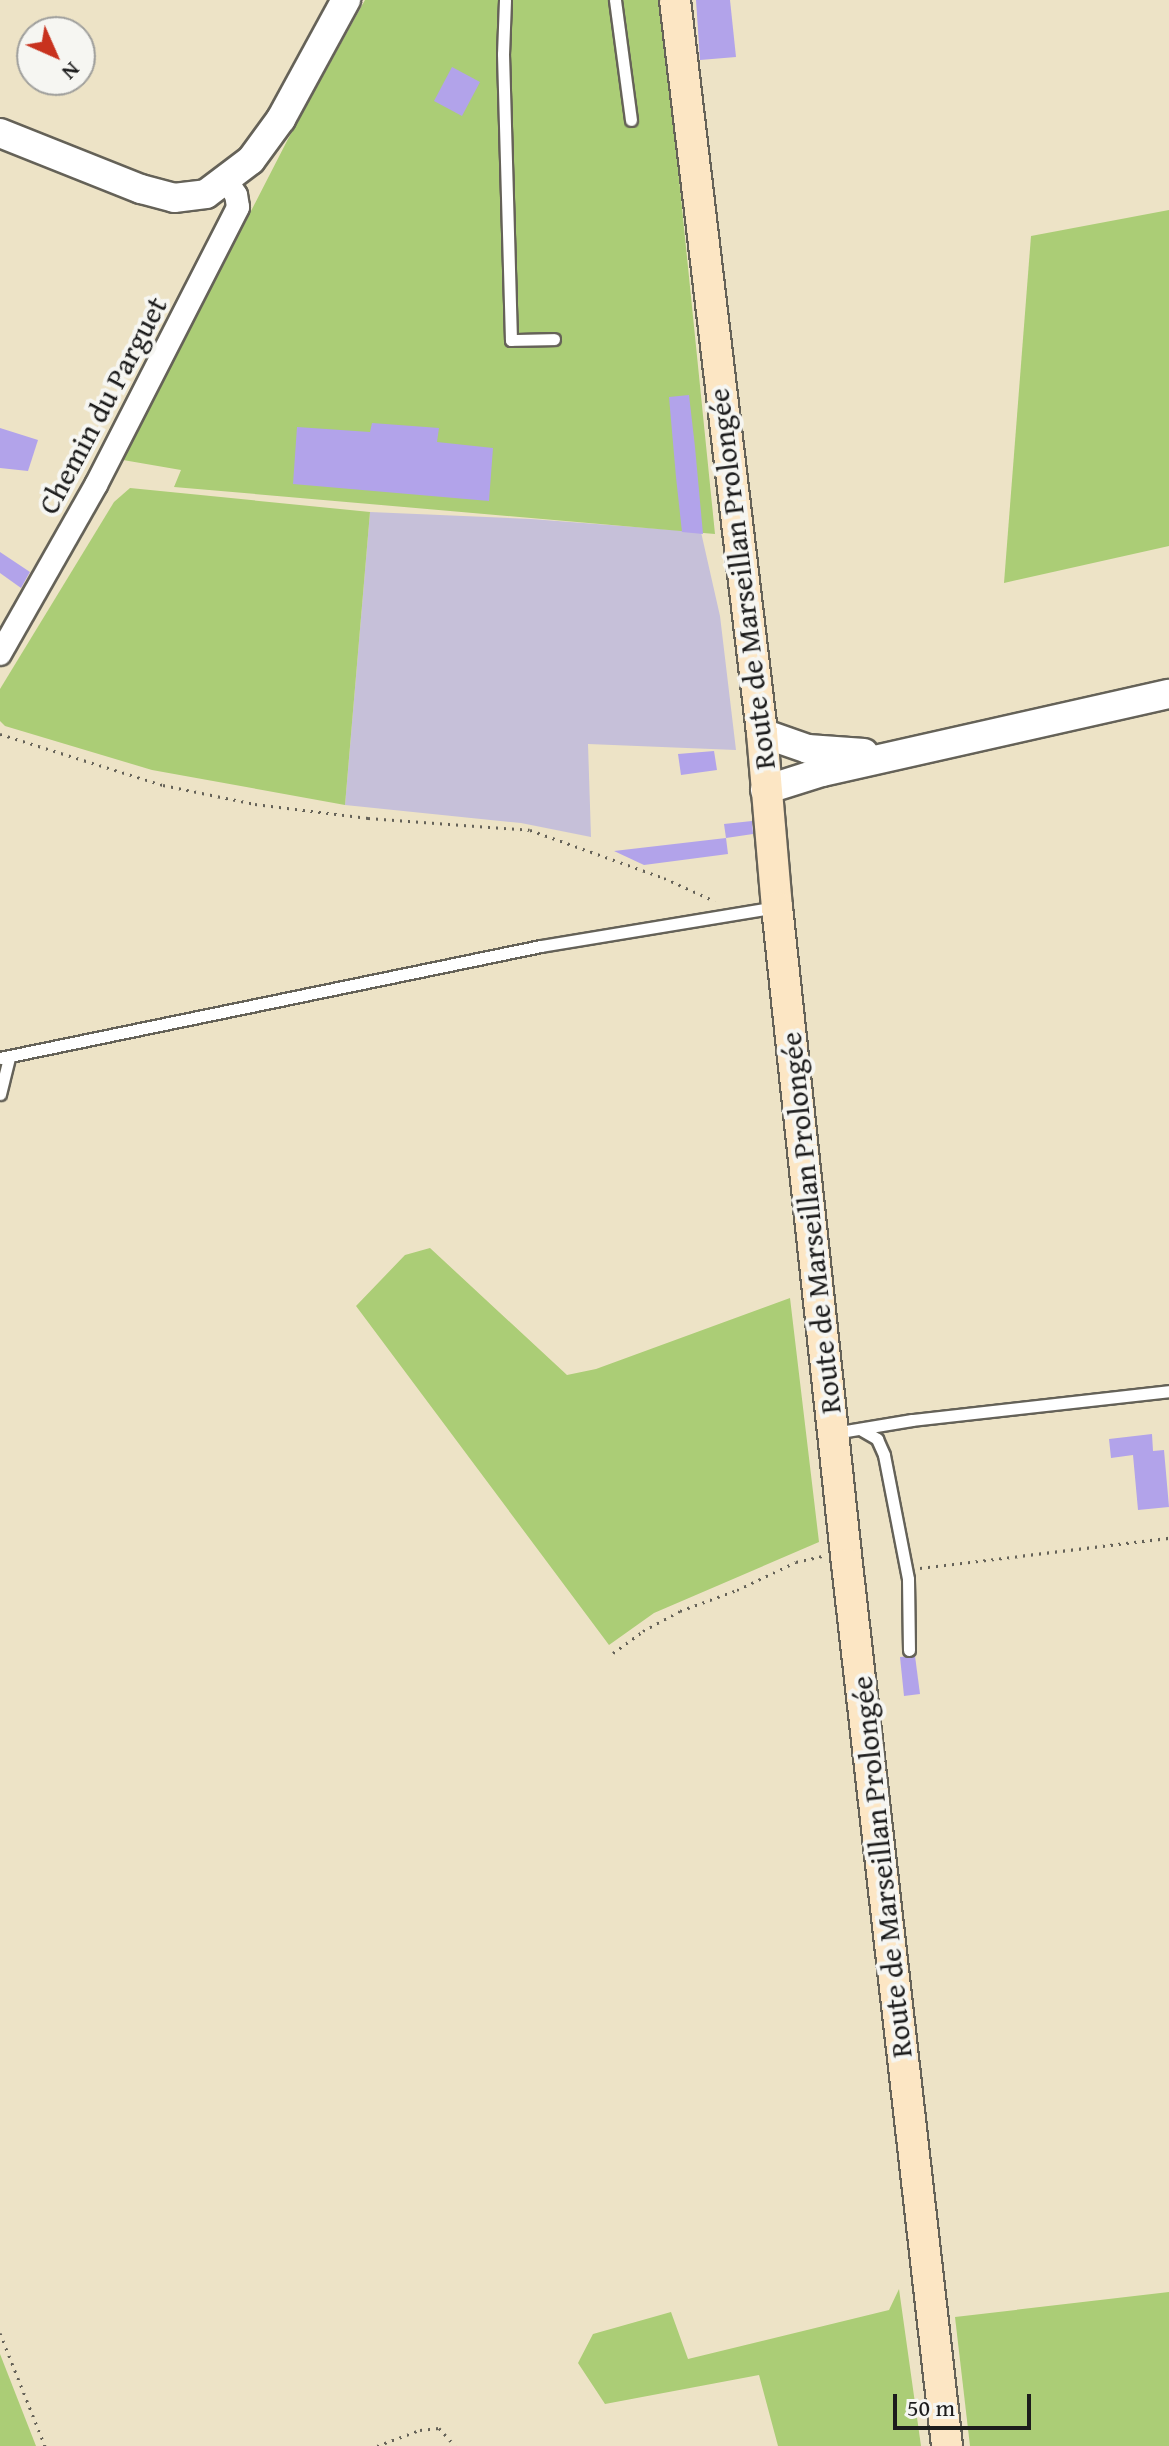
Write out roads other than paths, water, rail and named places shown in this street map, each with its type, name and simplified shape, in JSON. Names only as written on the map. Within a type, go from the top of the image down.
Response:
[{"type":"main road","name":"Route de Marseillan Prolongée","points":[[675,0],[762,733],[777,907],[846,1431],[845,1551],[947,2446]]},
{"type":"street","points":[[0,133],[141,189],[174,198],[206,194],[251,160],[281,119],[346,0]]},
{"type":"street","name":"Chemin du Parguet","points":[[0,654],[96,485],[238,207],[227,181]]},
{"type":"street","points":[[765,790],[822,772],[932,750],[1169,694]]},
{"type":"street","points":[[762,733],[808,749],[891,754],[932,750]]},
{"type":"lane","points":[[505,0],[511,340],[554,339]]},
{"type":"lane","points":[[615,0],[631,120]]},
{"type":"lane","points":[[0,1094],[5,1058],[541,946],[777,907]]},
{"type":"lane","points":[[846,1431],[1169,1391]]},
{"type":"lane","points":[[846,1431],[877,1439],[884,1455],[908,1579],[909,1650]]}]
